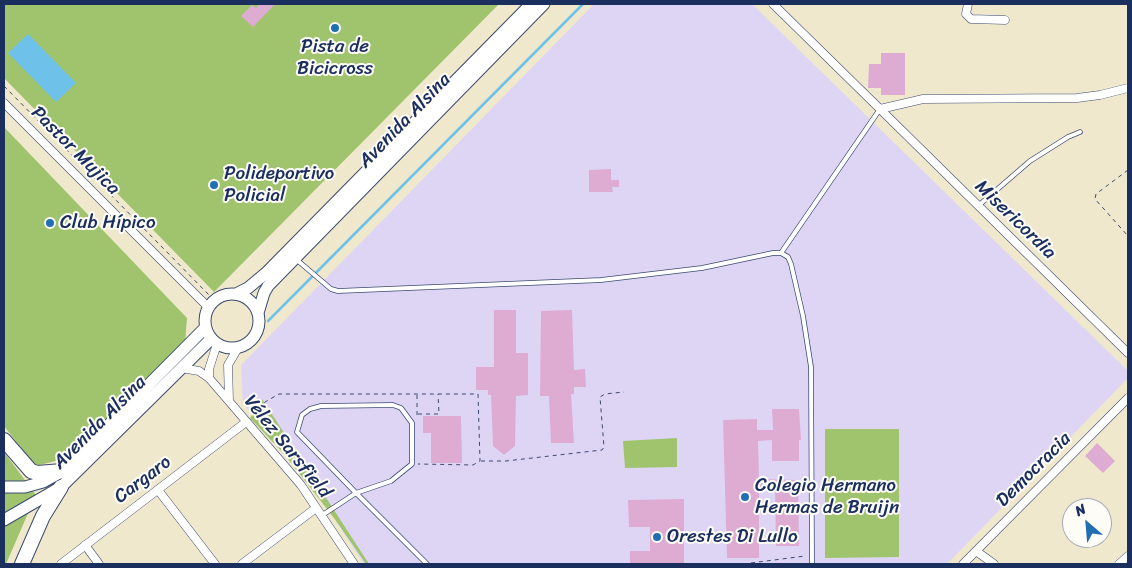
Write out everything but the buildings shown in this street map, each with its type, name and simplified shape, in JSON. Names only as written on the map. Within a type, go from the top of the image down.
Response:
[{"type":"highway","points":[[4,440],[31,471],[37,473],[63,471]]},
{"type":"highway","points":[[22,564],[43,516],[61,487]]},
{"type":"main road","name":"Avenida Alsina","points":[[235,292],[248,288],[266,273],[531,4]]},
{"type":"main road","name":"Avenida Alsina","points":[[258,313],[268,286],[544,4]]},
{"type":"main road","points":[[235,292],[250,300],[258,313],[259,322],[253,338],[238,348],[224,347],[211,337],[205,314],[208,307],[220,296],[235,292]]},
{"type":"main road","name":"Avenida Alsina","points":[[4,520],[61,487],[211,337]]},
{"type":"main road","name":"Avenida Alsina","points":[[4,487],[25,487],[43,482],[63,471],[211,337]]},
{"type":"street","name":"Misericordia","points":[[773,4],[1128,353]]},
{"type":"street","points":[[968,4],[966,14],[971,19],[1005,20]]},
{"type":"street","points":[[880,109],[923,99],[1077,98],[1128,88]]},
{"type":"street","name":"Pastor Mujica","points":[[4,103],[208,307]]},
{"type":"street","points":[[209,378],[211,337]]},
{"type":"street","points":[[229,401],[228,365],[238,348]]},
{"type":"street","name":"Vélez Sarsfield","points":[[180,368],[199,371],[209,378],[293,476],[354,564]]},
{"type":"street","name":"Democracia","points":[[963,564],[1128,398]]},
{"type":"street","name":"Cargaro","points":[[61,564],[246,422]]},
{"type":"street","points":[[158,490],[215,564]]},
{"type":"street","points":[[242,564],[316,508]]},
{"type":"street","points":[[85,545],[99,564]]},
{"type":"street","points":[[976,551],[994,564]]},
{"type":"street","points":[[1119,564],[1128,556]]},
{"type":"lane","points":[[781,253],[880,109]]},
{"type":"lane","points":[[978,206],[1030,161],[1068,137],[1080,132]]},
{"type":"lane","points":[[295,258],[331,289],[338,291],[601,280],[702,268],[773,253],[781,253],[788,257],[803,316],[811,367],[812,564]]},
{"type":"lane","points":[[321,516],[356,493],[391,481],[412,464],[412,424],[406,413],[393,405],[321,406],[302,415],[297,432],[356,493],[427,564]]},
{"type":"path","points":[[4,86],[210,296],[235,292]]},
{"type":"path","points":[[1128,170],[1096,194],[1095,199],[1128,236]]},
{"type":"path","points":[[480,461],[506,461],[602,450],[604,447],[600,397],[605,394],[624,392]]},
{"type":"path","points":[[412,424],[417,420],[418,414],[417,394]]},
{"type":"path","points":[[418,414],[439,414],[438,394]]},
{"type":"path","points":[[412,464],[473,465]]},
{"type":"path","points":[[743,564],[812,556]]},
{"type":"shaded area","points":[[594,4],[752,4],[1128,371],[1128,378],[947,564],[364,564],[314,487],[267,429],[243,404],[241,365]]},
{"type":"green space","name":"Polideportivo Policial","points":[[4,4],[499,4],[214,292],[4,78]]},
{"type":"green space","name":"Club Hípico","points":[[4,127],[187,318],[185,343],[64,459],[35,466],[4,426]]},
{"type":"green space","points":[[262,399],[369,564],[366,564],[334,518],[284,454],[250,418]]},
{"type":"green space","points":[[825,429],[899,429],[899,557],[825,558]]},
{"type":"green space","points":[[677,438],[677,467],[625,468],[623,441]]},
{"type":"green space","points":[[4,452],[36,495],[6,564],[4,564]]},
{"type":"water","points":[[28,34],[76,83],[56,102],[8,53]]},
{"type":"waterway","points":[[268,321],[583,4]]},
{"type":"place","name":"Pista de Bicicross","points":[[335,28]]},
{"type":"place","name":"Polideportivo Policial","points":[[214,185]]},
{"type":"place","name":"Club Hípico","points":[[50,223]]},
{"type":"place","name":"Colegio Hermano Hermas de Bruijn","points":[[745,497]]},
{"type":"place","name":"Orestes Di Lullo","points":[[657,537]]}]
